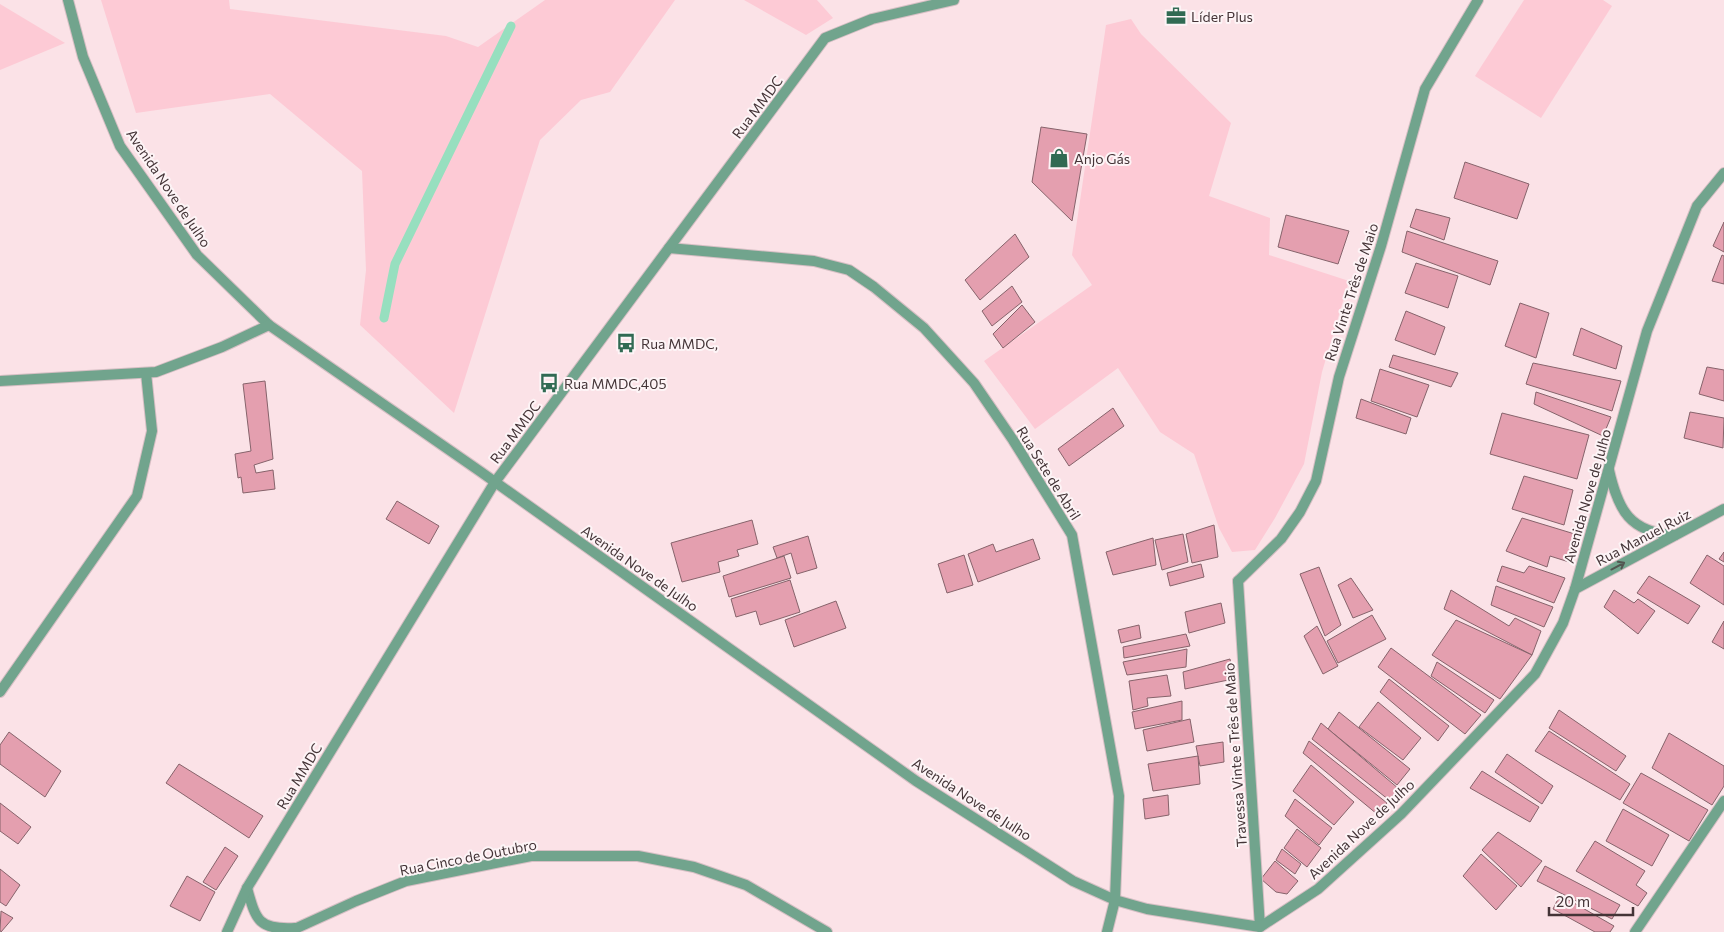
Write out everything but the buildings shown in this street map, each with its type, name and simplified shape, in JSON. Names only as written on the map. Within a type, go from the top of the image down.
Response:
[{"type":"street","name":"Avenida Nove de Julho","points":[[68,0],[83,57],[120,146],[196,255],[269,325],[495,482],[916,781],[1073,880],[1115,900],[1147,909],[1261,929],[1318,889],[1401,814],[1535,674],[1563,623],[1575,589],[1647,331],[1697,206],[1724,173]]},
{"type":"street","name":"Rua MMDC","points":[[227,932],[247,888],[495,482],[824,38],[872,19],[954,0]]},
{"type":"street","name":"Rua Vinte Três de Maio","points":[[1238,581],[1281,539],[1300,512],[1316,481],[1339,377],[1381,246],[1425,88],[1478,0]]},
{"type":"street","name":"Rua Sete de Abril","points":[[669,248],[814,261],[848,270],[874,287],[924,328],[974,383],[1072,535],[1119,796],[1115,900],[1107,932]]},
{"type":"street","points":[[0,381],[156,372],[222,347],[269,325]]},
{"type":"street","points":[[0,692],[138,496],[152,431],[146,373]]},
{"type":"street","points":[[1608,469],[1615,498],[1629,518],[1642,529],[1658,534],[1676,535]]},
{"type":"street","name":"Rua Manuel Ruiz","points":[[1575,589],[1724,509]]},
{"type":"street","name":"Travessa Vinte e Três de Maio","points":[[1238,581],[1261,929]]},
{"type":"street","points":[[1635,932],[1724,801]]},
{"type":"street","name":"Rua Cinco de Outubro","points":[[292,930],[406,881],[531,856],[638,856],[694,867],[746,885],[827,932]]},
{"type":"street","points":[[247,888],[252,908],[260,921],[274,929],[292,930]]},
{"type":"shaded area","points":[[101,0],[229,0],[230,9],[446,36],[478,47],[545,0],[675,0],[610,92],[581,100],[540,140],[454,413],[360,325],[366,270],[362,171],[270,94],[136,113]]},
{"type":"shaded area","points":[[744,0],[817,0],[833,18],[806,35]]},
{"type":"shaded area","points":[[1524,0],[1603,0],[1612,6],[1541,118],[1475,76]]},
{"type":"shaded area","points":[[0,4],[65,43],[0,70]]},
{"type":"shaded area","points":[[1131,19],[1141,34],[1231,123],[1209,196],[1270,218],[1269,255],[1349,281],[1322,372],[1304,464],[1275,518],[1255,550],[1232,552],[1219,528],[1194,454],[1160,432],[1118,368],[1035,429],[984,361],[1092,285],[1072,255],[1106,25]]},
{"type":"waterway","points":[[384,318],[395,264],[511,26]]},
{"type":"place","name":"Líder Plus","points":[[1176,16]]},
{"type":"place","name":"Anjo Gás","points":[[1059,158]]},
{"type":"place","name":"Rua MMDC,","points":[[626,343]]},
{"type":"place","name":"Rua MMDC,405","points":[[549,383]]}]
